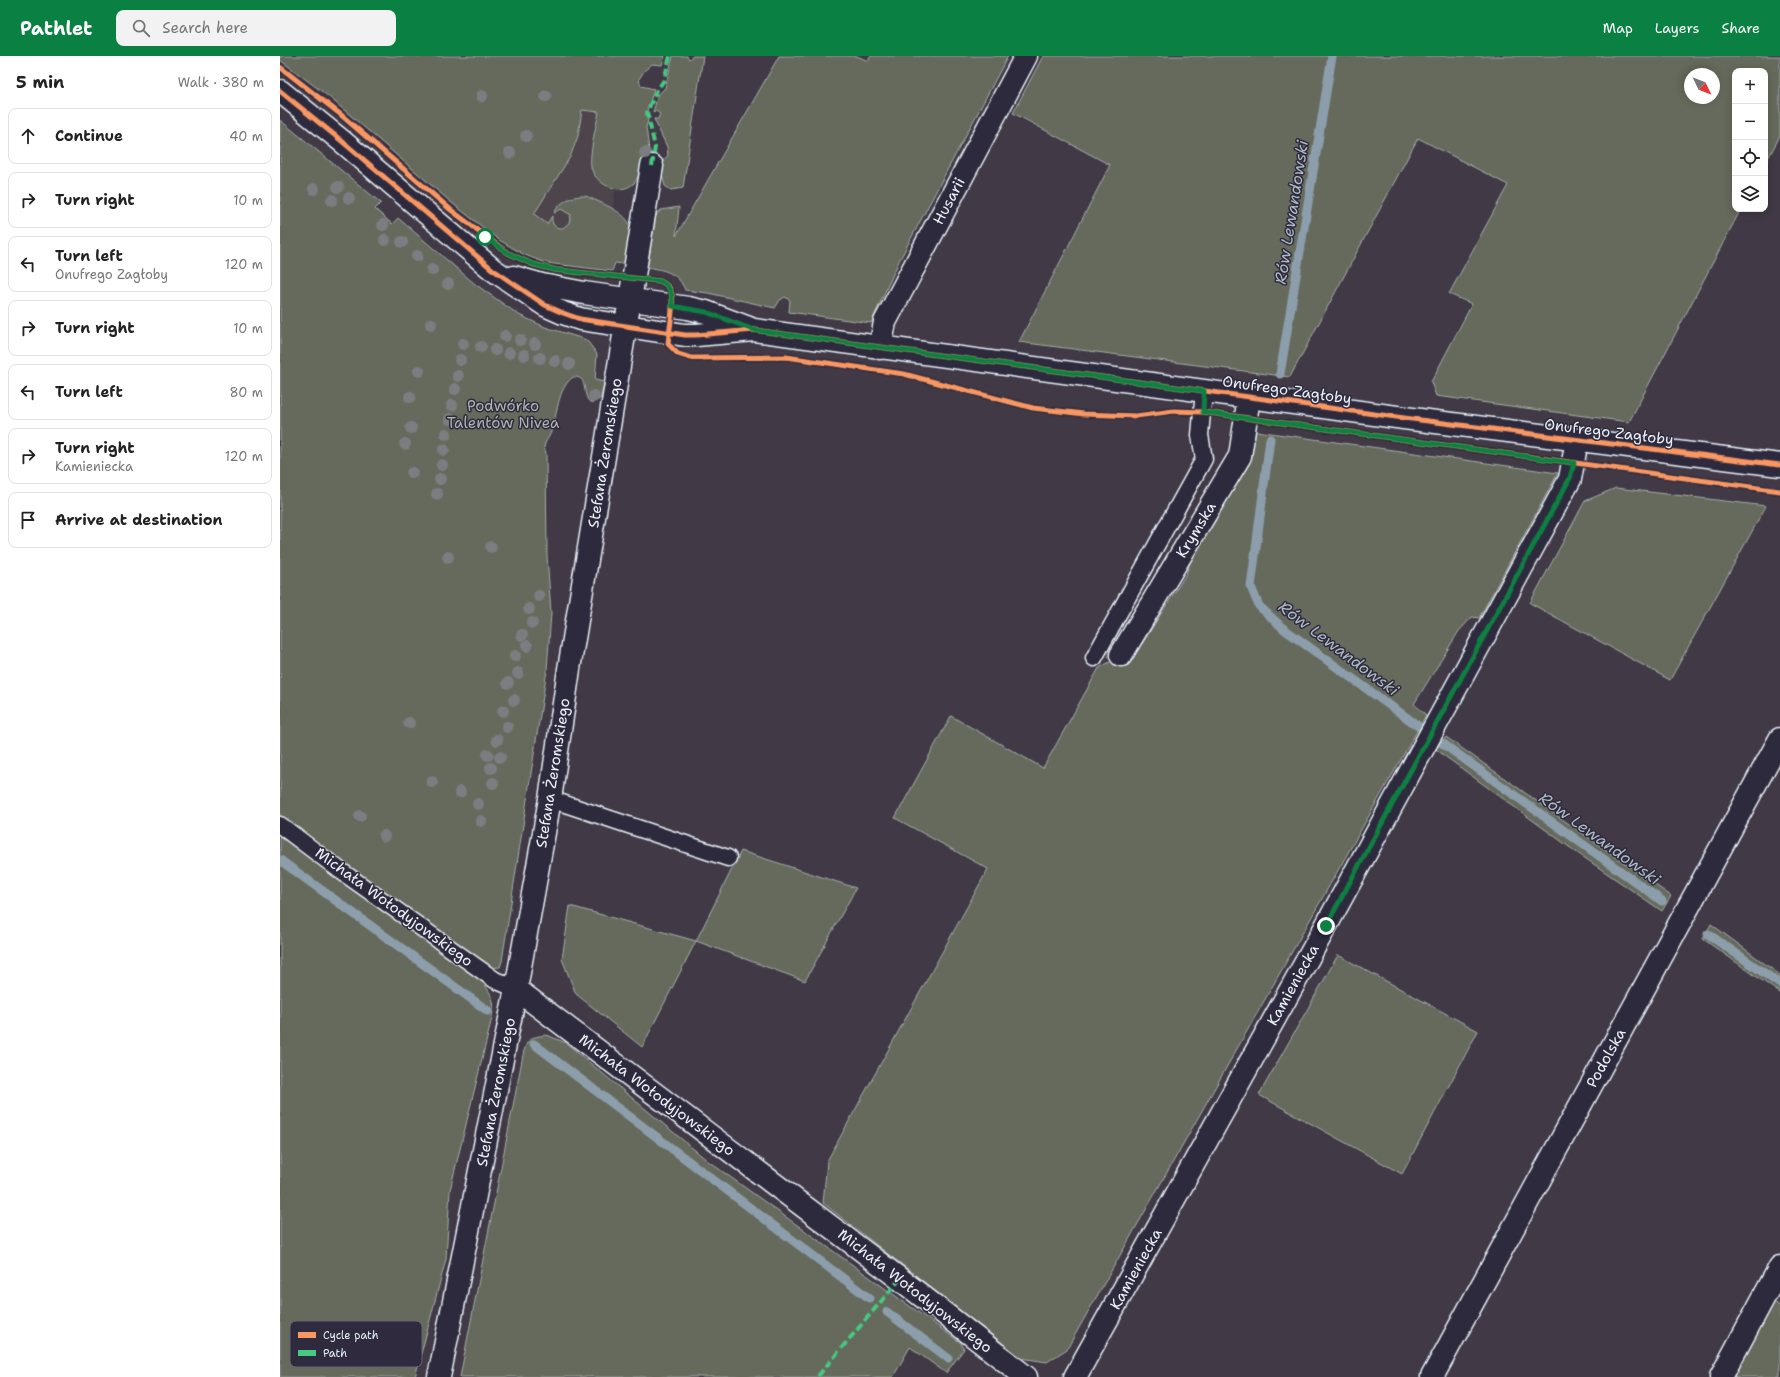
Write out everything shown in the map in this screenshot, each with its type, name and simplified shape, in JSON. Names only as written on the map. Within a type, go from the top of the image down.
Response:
[{"type":"street","name":"Husarii","points":[[880,348],[884,322],[1026,56]]},
{"type":"street","name":"Onufrego Zagłoby","points":[[280,92],[378,171],[476,255],[525,292],[562,313],[580,319],[696,335],[754,330]]},
{"type":"street","name":"Stefana Żeromskiego","points":[[439,1377],[516,989],[550,800],[569,669],[652,166]]},
{"type":"street","name":"Onufrego Zagłoby","points":[[500,273],[542,285],[706,312],[754,330],[1249,397],[1780,465]]},
{"type":"street","name":"Krymska","points":[[1121,655],[1240,456],[1249,397]]},
{"type":"street","name":"Kamieniecka","points":[[1075,1377],[1326,926],[1570,478],[1577,440]]},
{"type":"street","name":"Podolska","points":[[1432,1377],[1780,739]]},
{"type":"street","name":"Michała Wołodyjowskiego","points":[[516,989],[900,1279],[1026,1377]]},
{"type":"street","points":[[1721,1377],[1780,1267]]},
{"type":"lane","points":[[1094,658],[1204,459],[1200,435],[1204,391]]},
{"type":"lane","points":[[550,800],[728,858]]},
{"type":"lane","name":"Michała Wołodyjowskiego","points":[[280,825],[341,871],[495,980],[516,989]]},
{"type":"shaded area","points":[[561,97],[628,107],[605,259],[546,261],[466,128]]},
{"type":"green space","points":[[280,56],[665,56],[662,65],[652,64],[644,71],[639,79],[641,86],[654,89],[646,114],[648,121],[646,127],[649,150],[658,161],[664,160],[668,155],[667,147],[654,119],[658,119],[660,114],[656,111],[653,112],[658,95],[665,88],[673,56],[687,56],[689,59],[693,56],[703,56],[683,188],[671,190],[665,186],[662,175],[663,168],[641,165],[636,180],[633,184],[627,187],[621,189],[602,183],[597,179],[591,167],[593,140],[599,112],[582,110],[578,136],[570,157],[534,214],[547,224],[552,216],[554,225],[558,228],[563,228],[569,223],[571,215],[561,209],[554,213],[563,202],[567,200],[586,196],[612,208],[624,217],[630,227],[629,241],[624,264],[615,263],[612,271],[546,263],[525,255],[499,240],[452,203],[328,96],[280,60]]},
{"type":"green space","points":[[779,56],[857,56],[868,61],[871,56],[1008,56],[899,261],[871,323],[789,312],[790,300],[785,297],[780,300],[775,308],[708,293],[685,290],[678,279],[670,273],[647,267],[656,215],[661,210],[679,207],[676,236]]},
{"type":"green space","points":[[1043,56],[1780,56],[1780,136],[1768,158],[1768,68],[1732,68],[1732,212],[1739,212],[1629,422],[1436,396],[1431,382],[1472,304],[1449,294],[1508,185],[1418,138],[1290,377],[1019,342],[1110,165],[1013,113]]},
{"type":"green space","name":"Podwórko Talentów Nivea","points":[[280,120],[381,203],[375,209],[392,224],[398,218],[475,284],[519,315],[545,327],[584,339],[597,354],[595,380],[604,382],[601,398],[595,402],[588,401],[582,380],[573,377],[564,388],[561,395],[553,425],[544,447],[546,453],[547,555],[551,613],[547,670],[500,967],[489,968],[428,922],[346,866],[280,816]]},
{"type":"green space","points":[[1256,431],[1558,473],[1479,618],[1472,617],[1459,631],[1414,704],[1426,715],[1067,1349],[1047,1362],[1021,1358],[823,1203],[827,1161],[988,869],[895,818],[951,716],[1043,768],[1099,668],[1142,644],[1186,574],[1228,453],[1250,460]]},
{"type":"green space","points":[[1616,488],[1766,506],[1670,680],[1530,603],[1585,501]]},
{"type":"green space","points":[[1446,737],[1671,896],[1662,911],[1576,852],[1436,749]]},
{"type":"green space","points":[[280,833],[483,982],[492,998],[493,1007],[492,1019],[450,1190],[446,1259],[422,1350],[422,1321],[290,1321],[290,1367],[418,1367],[415,1377],[280,1377]]},
{"type":"green space","points":[[741,851],[856,888],[805,981],[696,941]]},
{"type":"green space","points":[[570,906],[696,941],[642,1047],[576,994],[562,959]]},
{"type":"green space","points":[[1711,924],[1780,975],[1780,993],[1703,939]]},
{"type":"green space","points":[[1338,955],[1478,1031],[1402,1174],[1259,1095]]},
{"type":"green space","points":[[547,1035],[566,1043],[708,1161],[961,1343],[964,1349],[946,1373],[910,1347],[893,1377],[460,1377],[523,1055],[526,1045],[530,1039]]},
{"type":"green space","points":[[1774,1302],[1780,1306],[1780,1377],[1732,1377]]},
{"type":"waterway","name":"Rów Lewandowski","points":[[1280,374],[1332,56]]},
{"type":"waterway","name":"Rów Lewandowski","points":[[1270,439],[1251,587],[1259,606],[1284,629],[1421,728]]},
{"type":"waterway","name":"Rów Lewandowski","points":[[1442,743],[1662,901]]},
{"type":"waterway","points":[[280,860],[488,1011]]},
{"type":"waterway","name":"Rów Lewandowski","points":[[1708,934],[1780,984]]},
{"type":"waterway","points":[[534,1044],[869,1298]]},
{"type":"waterway","points":[[887,1312],[948,1358]]},
{"type":"marked path","points":[[652,166],[655,147],[647,112],[656,92],[664,80],[670,56]]},
{"type":"marked path","points":[[818,1376],[900,1279]]},
{"type":"cycle path","points":[[280,67],[340,114],[451,210],[508,253],[532,264],[556,270],[660,281],[666,284],[672,294],[672,315],[668,344],[678,354],[691,358],[786,357],[904,374],[1033,408],[1084,414],[1136,416],[1174,411],[1203,412],[1780,491]]},
{"type":"cycle path","points":[[280,91],[343,142],[492,269],[545,305],[580,319],[685,335],[754,330],[1404,418],[1780,465]]},
{"type":"route","points":[[485,237],[508,253],[532,264],[556,270],[660,281],[669,287],[672,298],[672,306],[706,312],[754,330],[1204,391],[1203,412],[1574,463],[1570,478],[1326,926]]}]
